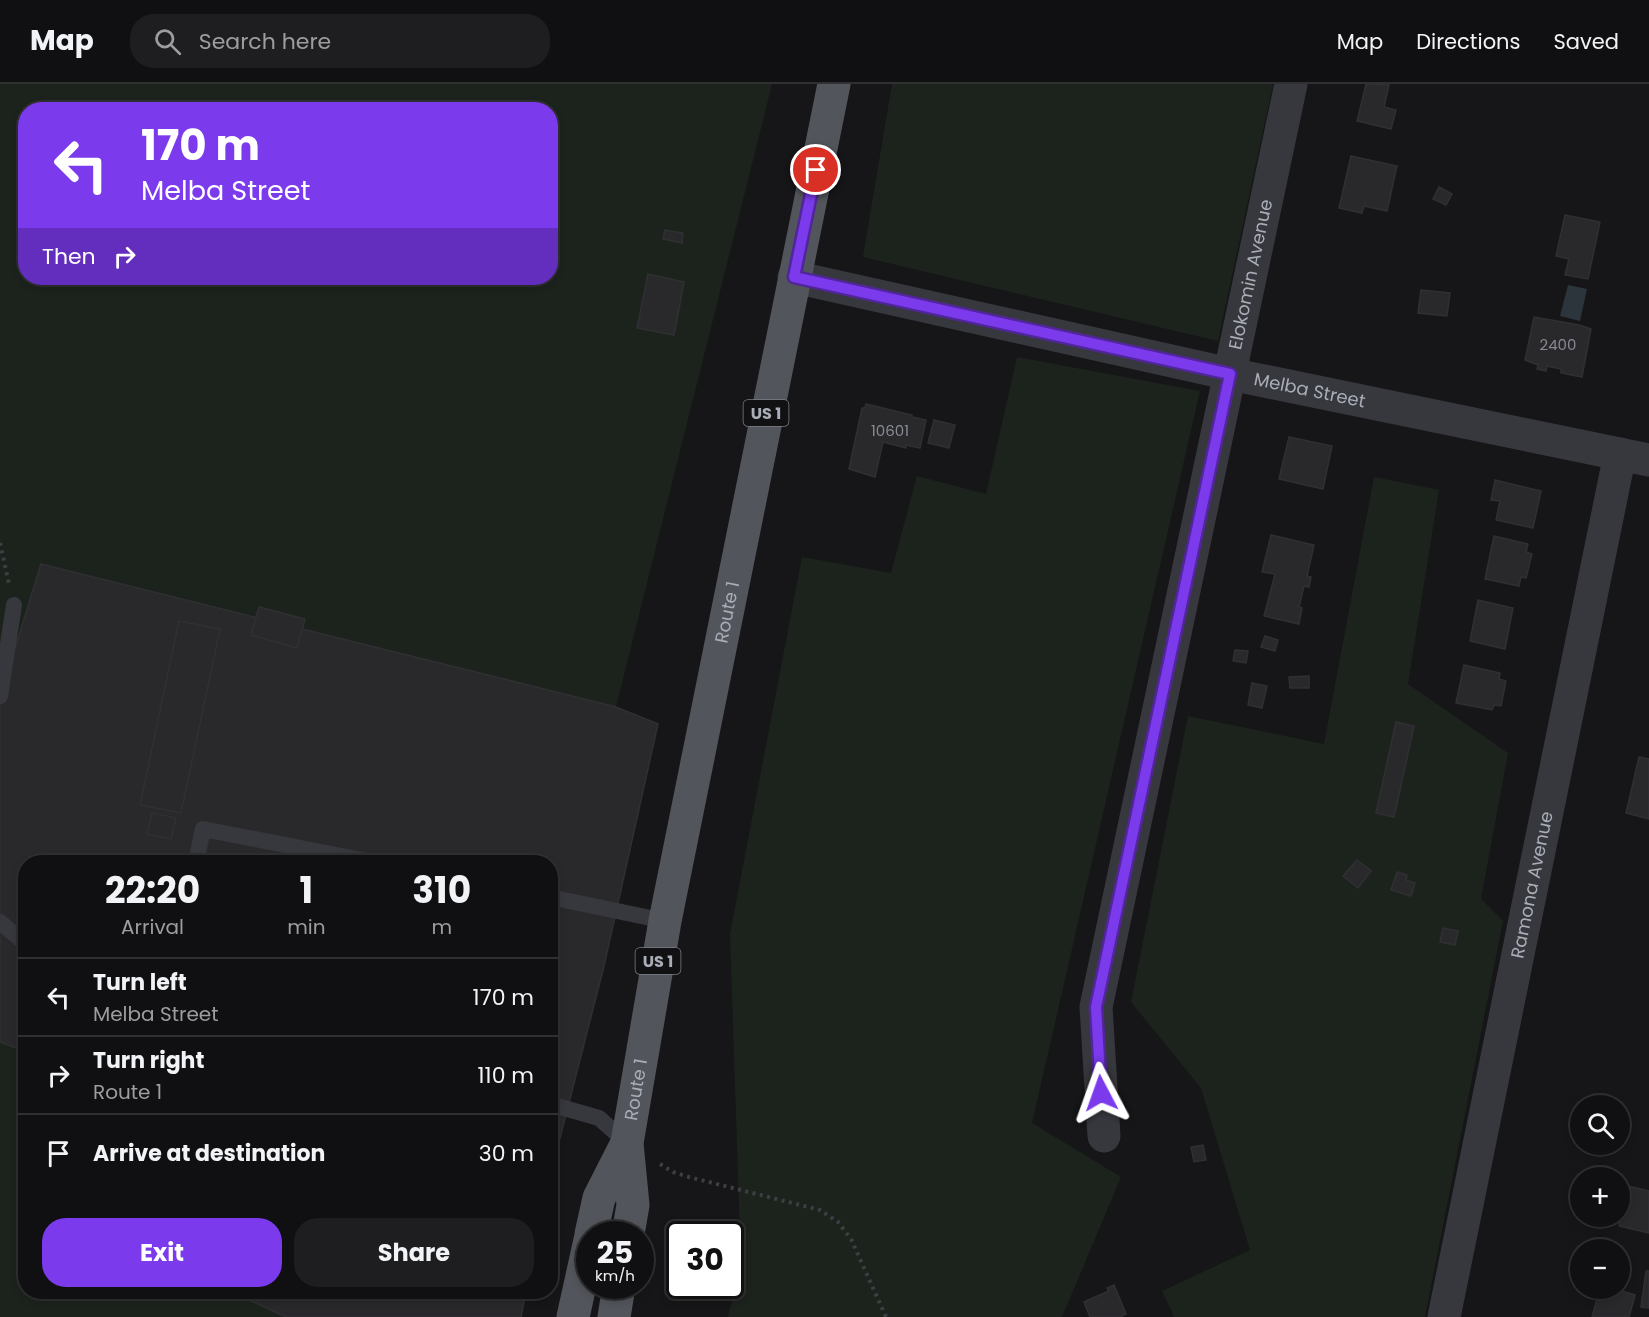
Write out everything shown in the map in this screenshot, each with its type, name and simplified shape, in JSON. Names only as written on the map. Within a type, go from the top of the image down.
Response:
[{"type":"main road","name":"Route 1","points":[[630,1221],[633,1205],[627,1143],[665,921],[834,84]]},
{"type":"main road","name":"Route 1","points":[[594,1221],[599,1198],[627,1143]]},
{"type":"main road","points":[[573,1317],[577,1299]]},
{"type":"main road","points":[[614,1317],[617,1299]]},
{"type":"street","name":"Elokomin Avenue","points":[[1104,1136],[1096,1007],[1291,84]]},
{"type":"street","name":"Melba Street","points":[[794,277],[1230,374],[1635,457]]},
{"type":"street","name":"Ramona Avenue","points":[[1444,1317],[1635,457]]},
{"type":"lane","points":[[0,696],[14,605]]},
{"type":"lane","points":[[197,855],[203,829],[336,855]]},
{"type":"lane","points":[[558,899],[665,921]]},
{"type":"lane","points":[[0,922],[18,937]]},
{"type":"lane","points":[[558,1106],[599,1118],[627,1143]]},
{"type":"path","points":[[0,543],[14,605]]},
{"type":"path","points":[[627,1143],[673,1172],[820,1210],[838,1222],[851,1239],[886,1317]]},
{"type":"shaded area","points":[[0,84],[772,84],[616,707],[42,564],[0,697]]},
{"type":"shaded area","points":[[892,84],[1273,84],[1218,341],[863,257]]},
{"type":"shaded area","points":[[1568,285],[1587,289],[1580,321],[1560,316]]},
{"type":"shaded area","points":[[1017,357],[1200,391],[1032,1123],[1121,1177],[1062,1317],[728,1317],[732,1299],[744,1299],[744,1221],[740,1221],[730,934],[802,557],[891,573],[917,476],[986,494]]},
{"type":"shaded area","points":[[1374,477],[1439,490],[1408,684],[1508,753],[1481,899],[1503,921],[1425,1317],[1174,1317],[1162,1291],[1250,1250],[1201,1088],[1131,1002],[1188,716],[1324,744]]},
{"type":"shaded area","points":[[0,1042],[18,1049],[18,1299],[247,1299],[286,1317],[0,1317]]},
{"type":"building","points":[[1366,84],[1389,85],[1384,107],[1396,110],[1391,129],[1357,121]]},
{"type":"building","points":[[1351,156],[1397,166],[1387,211],[1364,206],[1362,213],[1339,208]]},
{"type":"building","points":[[1439,187],[1452,194],[1446,205],[1433,199]]},
{"type":"building","points":[[1565,215],[1600,222],[1588,279],[1565,275],[1569,259],[1556,256]]},
{"type":"building","points":[[665,230],[683,233],[682,243],[663,239]]},
{"type":"building","points":[[648,274],[684,282],[674,335],[637,328]]},
{"type":"building","points":[[1421,290],[1450,293],[1447,316],[1418,313]]},
{"type":"building","points":[[1534,317],[1591,329],[1582,377],[1561,373],[1561,369],[1547,366],[1546,371],[1537,369],[1538,365],[1525,360]]},
{"type":"building","points":[[866,404],[926,420],[920,448],[906,445],[906,448],[883,442],[875,477],[849,469],[862,408],[865,408]]},
{"type":"building","points":[[934,420],[955,425],[949,448],[928,443]]},
{"type":"building","points":[[1289,437],[1332,446],[1323,489],[1279,479]]},
{"type":"building","points":[[1495,480],[1541,491],[1533,528],[1496,520],[1500,501],[1491,500]]},
{"type":"building","points":[[1271,535],[1314,545],[1307,576],[1311,577],[1309,587],[1304,586],[1299,607],[1302,608],[1299,624],[1264,616],[1275,574],[1262,572]]},
{"type":"building","points":[[1494,536],[1528,544],[1526,552],[1532,554],[1526,578],[1521,577],[1519,586],[1485,579]]},
{"type":"building","points":[[41,564],[616,707],[658,724],[604,966],[558,1146],[558,855],[18,855],[18,1049],[0,1042],[0,697]]},
{"type":"building","points":[[1478,600],[1513,608],[1505,649],[1470,641]]},
{"type":"building","points":[[259,607],[305,619],[297,648],[251,635]]},
{"type":"building","points":[[179,621],[220,629],[181,813],[140,805]]},
{"type":"building","points":[[1265,636],[1278,640],[1275,651],[1261,647]]},
{"type":"building","points":[[1235,650],[1248,651],[1246,663],[1233,661]]},
{"type":"building","points":[[1464,665],[1500,673],[1499,679],[1506,681],[1501,706],[1494,705],[1492,710],[1456,703]]},
{"type":"building","points":[[1309,676],[1309,688],[1290,688],[1289,677]]},
{"type":"building","points":[[1252,683],[1267,686],[1262,708],[1248,705]]},
{"type":"building","points":[[1396,722],[1414,726],[1394,817],[1376,813]]},
{"type":"building","points":[[1639,757],[1649,759],[1649,819],[1626,813]]},
{"type":"building","points":[[152,813],[176,818],[171,839],[147,834]]},
{"type":"building","points":[[1357,860],[1371,871],[1358,888],[1343,876]]},
{"type":"building","points":[[1397,872],[1407,875],[1406,880],[1415,883],[1411,896],[1391,890]]},
{"type":"building","points":[[1443,928],[1458,931],[1455,945],[1440,942]]},
{"type":"building","points":[[1203,1145],[1206,1160],[1194,1162],[1191,1147]]},
{"type":"building","points":[[1630,1186],[1649,1191],[1649,1233],[1623,1227],[1630,1227]]},
{"type":"building","points":[[1646,1271],[1649,1271],[1649,1308],[1641,1307]]},
{"type":"building","points":[[1114,1285],[1126,1314],[1120,1317],[1090,1317],[1084,1302],[1109,1291],[1107,1288]]},
{"type":"building","points":[[1630,1293],[1635,1295],[1629,1317],[1592,1317],[1597,1299],[1630,1299]]},
{"type":"building","points":[[247,1299],[525,1299],[521,1317],[286,1317]]},
{"type":"route","points":[[816,170],[794,277],[1230,374],[1096,1007],[1101,1093]]}]
